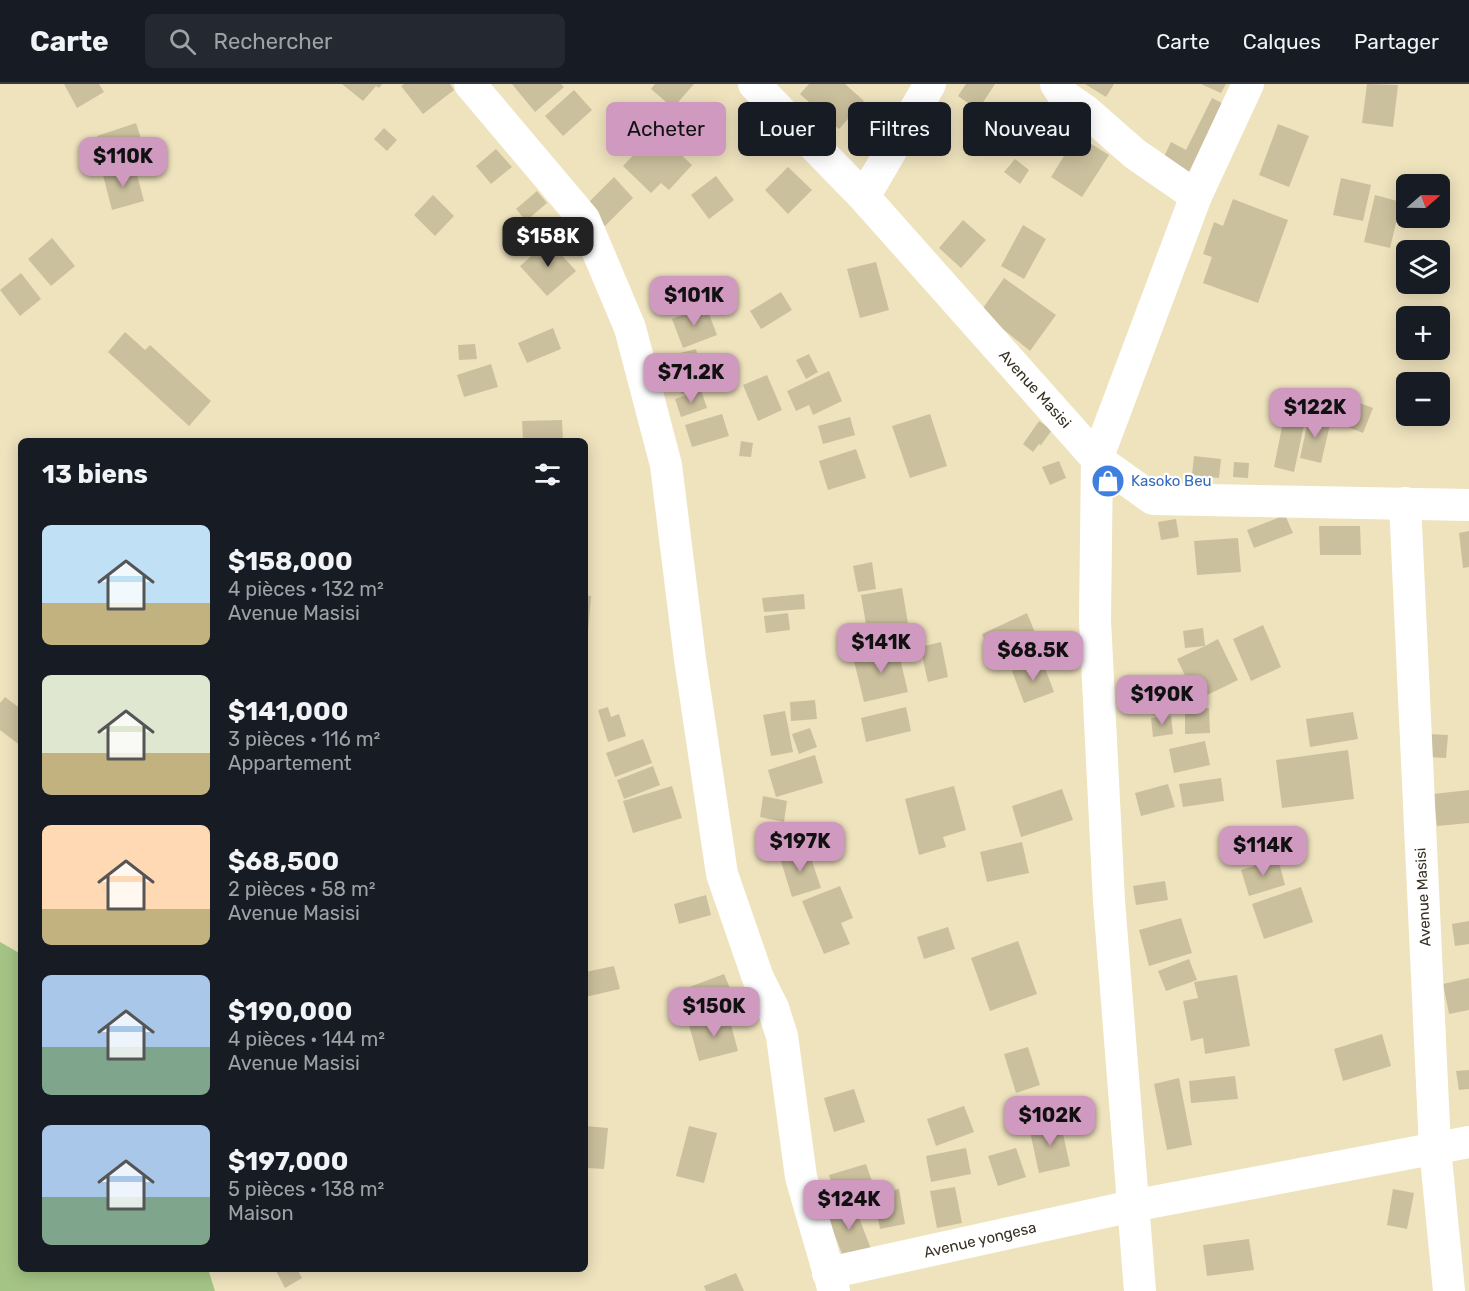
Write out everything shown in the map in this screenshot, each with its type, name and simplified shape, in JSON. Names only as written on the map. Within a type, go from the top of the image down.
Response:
[{"type":"street","points":[[470,84],[584,219],[630,328],[666,465],[690,659],[722,874],[758,978],[773,1008],[782,1036],[801,1178],[831,1282]]},
{"type":"street","name":"Avenue Masisi","points":[[754,84],[864,196],[1097,459],[1153,499],[1469,505]]},
{"type":"street","points":[[864,196],[930,84]]},
{"type":"street","points":[[1056,84],[1063,95],[1086,111],[1135,154],[1196,196]]},
{"type":"street","points":[[1140,1291],[1108,901],[1095,620],[1097,459],[1196,196],[1248,84]]},
{"type":"street","name":"Avenue Masisi","points":[[1405,503],[1435,1148],[1449,1291]]},
{"type":"street","name":"Avenue yongesa","points":[[831,1282],[1132,1206],[1469,1142]]},
{"type":"green space","points":[[0,942],[18,952],[18,1272],[209,1272],[215,1291],[0,1291]]},
{"type":"building","points":[[64,84],[99,84],[104,92],[77,108]]},
{"type":"building","points":[[342,84],[382,84],[379,88],[376,86],[363,101]]},
{"type":"building","points":[[404,84],[450,84],[454,90],[423,114],[401,86]]},
{"type":"building","points":[[512,84],[561,84],[564,87],[535,112]]},
{"type":"building","points":[[655,84],[694,84],[678,102],[666,102],[651,89]]},
{"type":"building","points":[[809,84],[845,84],[864,101],[848,102],[848,119],[839,129],[836,126],[836,102],[809,102],[800,94]]},
{"type":"building","points":[[966,84],[995,84],[983,102],[967,102],[958,96]]},
{"type":"building","points":[[1085,84],[1114,84],[1106,97]]},
{"type":"building","points":[[1201,84],[1226,84],[1221,93]]},
{"type":"building","points":[[1367,84],[1398,85],[1393,127],[1362,123]]},
{"type":"building","points":[[574,90],[592,110],[563,136],[545,116]]},
{"type":"building","points":[[1212,98],[1222,103],[1185,180],[1159,167],[1171,142],[1186,150]]},
{"type":"building","points":[[136,123],[146,154],[106,167],[97,136]]},
{"type":"building","points":[[1278,124],[1309,136],[1289,187],[1259,175]]},
{"type":"building","points":[[384,128],[397,140],[387,151],[374,139]]},
{"type":"building","points":[[1091,144],[1109,155],[1082,197],[1051,177],[1064,156],[1091,156]]},
{"type":"building","points":[[496,149],[512,167],[491,184],[476,166]]},
{"type":"building","points":[[632,156],[682,156],[692,165],[669,190],[661,183],[651,193],[623,166]]},
{"type":"building","points":[[1015,159],[1029,170],[1020,184],[1004,172]]},
{"type":"building","points":[[135,167],[144,201],[112,210],[103,175]]},
{"type":"building","points":[[788,167],[812,190],[788,214],[765,190]]},
{"type":"building","points":[[716,176],[734,200],[709,219],[691,195]]},
{"type":"building","points":[[614,177],[633,198],[605,226],[585,206]]},
{"type":"building","points":[[1341,178],[1371,185],[1363,221],[1333,215]]},
{"type":"building","points":[[537,191],[547,203],[526,221],[516,209]]},
{"type":"building","points":[[433,195],[454,216],[435,236],[414,215]]},
{"type":"building","points":[[1375,195],[1396,201],[1396,223],[1390,248],[1364,242]]},
{"type":"building","points":[[1233,199],[1288,220],[1258,303],[1203,283],[1212,257],[1203,254],[1214,222],[1223,226]]},
{"type":"building","points":[[963,220],[986,240],[961,268],[939,248]]},
{"type":"building","points":[[1023,225],[1046,239],[1024,279],[1001,266]]},
{"type":"building","points":[[52,238],[75,266],[51,286],[28,259]]},
{"type":"building","points":[[549,241],[576,271],[547,296],[520,266]]},
{"type":"building","points":[[876,262],[889,310],[860,318],[847,269]]},
{"type":"building","points":[[21,273],[41,299],[20,316],[0,290]]},
{"type":"building","points":[[1004,278],[1056,315],[1030,351],[981,311]]},
{"type":"building","points":[[781,292],[792,310],[761,329],[750,311]]},
{"type":"building","points":[[706,306],[717,335],[683,348],[672,319]]},
{"type":"building","points":[[553,328],[561,349],[527,363],[518,343]]},
{"type":"building","points":[[125,332],[145,350],[150,345],[211,401],[189,426],[108,352]]},
{"type":"building","points":[[475,344],[477,359],[459,360],[458,345]]},
{"type":"building","points":[[696,349],[705,387],[681,393],[672,355]]},
{"type":"building","points":[[809,354],[818,372],[806,379],[796,360]]},
{"type":"building","points":[[491,364],[498,387],[464,397],[457,375]]},
{"type":"building","points":[[829,371],[842,401],[813,415],[809,405],[796,411],[787,391]]},
{"type":"building","points":[[767,375],[782,410],[758,421],[743,385]]},
{"type":"building","points":[[701,390],[707,408],[681,417],[675,399]]},
{"type":"building","points":[[1339,395],[1373,408],[1363,433],[1340,424],[1342,420],[1331,415]]},
{"type":"building","points":[[1286,407],[1307,411],[1294,472],[1274,467]]},
{"type":"building","points":[[722,414],[729,436],[692,447],[685,425]]},
{"type":"building","points":[[930,414],[947,466],[910,478],[892,426]]},
{"type":"building","points":[[1309,416],[1331,420],[1321,463],[1300,458]]},
{"type":"building","points":[[850,417],[855,435],[823,444],[818,426]]},
{"type":"building","points":[[562,420],[563,438],[523,438],[522,421]]},
{"type":"building","points":[[1039,421],[1052,430],[1033,452],[1023,444]]},
{"type":"building","points":[[741,441],[753,443],[751,457],[739,456]]},
{"type":"building","points":[[856,449],[866,478],[828,490],[819,461]]},
{"type":"building","points":[[1194,456],[1221,459],[1219,478],[1192,475]]},
{"type":"building","points":[[1059,461],[1066,478],[1050,485],[1042,467]]},
{"type":"building","points":[[1234,462],[1249,463],[1248,478],[1233,477]]},
{"type":"building","points":[[1285,515],[1293,533],[1254,548],[1247,530]]},
{"type":"building","points":[[1176,519],[1179,537],[1161,540],[1158,522]]},
{"type":"building","points":[[1319,526],[1360,526],[1361,555],[1320,555]]},
{"type":"building","points":[[1469,531],[1469,567],[1463,568],[1459,533]]},
{"type":"building","points":[[1238,538],[1241,572],[1197,575],[1194,541]]},
{"type":"building","points":[[872,562],[876,589],[858,592],[853,566]]},
{"type":"building","points":[[902,588],[908,623],[867,630],[861,595]]},
{"type":"building","points":[[804,594],[805,609],[764,612],[762,598]]},
{"type":"building","points":[[588,596],[591,596],[588,631]]},
{"type":"building","points":[[788,613],[790,630],[766,633],[764,616]]},
{"type":"building","points":[[1027,613],[1036,635],[992,656],[982,634]]},
{"type":"building","points":[[1263,625],[1281,667],[1251,681],[1233,639]]},
{"type":"building","points":[[1203,628],[1205,646],[1185,648],[1183,631]]},
{"type":"building","points":[[1218,639],[1238,680],[1197,700],[1177,659]]},
{"type":"building","points":[[941,642],[948,677],[928,682],[920,647]]},
{"type":"building","points":[[897,646],[908,692],[864,702],[853,657]]},
{"type":"building","points":[[1042,660],[1054,692],[1024,703],[1012,671]]},
{"type":"building","points":[[5,697],[18,707],[18,744],[0,730],[0,703]]},
{"type":"building","points":[[815,700],[817,719],[791,721],[790,702]]},
{"type":"building","points":[[608,707],[611,717],[619,714],[626,736],[608,742],[598,710]]},
{"type":"building","points":[[906,707],[911,731],[866,742],[861,718]]},
{"type":"building","points":[[1209,708],[1210,733],[1185,734],[1185,709]]},
{"type":"building","points":[[785,711],[793,752],[771,756],[763,715]]},
{"type":"building","points":[[1353,712],[1358,739],[1310,747],[1306,719]]},
{"type":"building","points":[[1171,716],[1173,734],[1153,737],[1151,718]]},
{"type":"building","points":[[810,728],[817,747],[799,754],[792,734]]},
{"type":"building","points":[[1428,734],[1448,735],[1446,758],[1427,757]]},
{"type":"building","points":[[643,739],[652,763],[615,777],[606,753]]},
{"type":"building","points":[[1205,741],[1210,765],[1174,773],[1169,749]]},
{"type":"building","points":[[1348,750],[1354,799],[1282,808],[1276,760]]},
{"type":"building","points":[[815,755],[823,783],[776,797],[768,770]]},
{"type":"building","points":[[653,766],[660,785],[624,799],[617,780]]},
{"type":"building","points":[[1221,778],[1224,801],[1183,807],[1179,784]]},
{"type":"building","points":[[1168,784],[1175,807],[1141,816],[1135,793]]},
{"type":"building","points":[[672,786],[682,818],[633,833],[623,801]]},
{"type":"building","points":[[954,786],[966,830],[943,837],[946,847],[919,855],[905,799]]},
{"type":"building","points":[[1062,789],[1073,820],[1021,837],[1012,806]]},
{"type":"building","points":[[1469,790],[1469,823],[1437,826],[1433,794]]},
{"type":"building","points":[[763,796],[787,801],[784,822],[760,817]]},
{"type":"building","points":[[1293,827],[1294,842],[1265,844],[1264,828]]},
{"type":"building","points":[[1022,842],[1029,873],[987,882],[980,852]]},
{"type":"building","points":[[808,849],[821,888],[792,897],[780,858]]},
{"type":"building","points":[[1278,859],[1285,885],[1249,896],[1241,870]]},
{"type":"building","points":[[1165,881],[1168,900],[1136,905],[1133,886]]},
{"type":"building","points":[[840,886],[853,918],[841,923],[850,944],[824,954],[802,901]]},
{"type":"building","points":[[1301,887],[1313,922],[1264,939],[1252,904]]},
{"type":"building","points":[[706,895],[711,915],[679,924],[674,904]]},
{"type":"building","points":[[1181,918],[1192,953],[1149,966],[1139,930]]},
{"type":"building","points":[[1469,921],[1469,944],[1455,946],[1452,924]]},
{"type":"building","points":[[948,927],[955,949],[924,959],[917,937]]},
{"type":"building","points":[[1018,941],[1037,994],[990,1011],[971,958]]},
{"type":"building","points":[[1189,959],[1197,980],[1166,991],[1158,971]]},
{"type":"building","points":[[614,966],[620,989],[588,996],[588,971]]},
{"type":"building","points":[[724,974],[735,1000],[696,1014],[687,988]]},
{"type":"building","points":[[1237,975],[1250,1046],[1205,1054],[1203,1038],[1191,1041],[1183,1001],[1198,998],[1194,982]]},
{"type":"building","points":[[1469,978],[1469,1010],[1449,1014],[1443,984]]},
{"type":"building","points":[[728,1014],[738,1051],[699,1061],[689,1025]]},
{"type":"building","points":[[1382,1034],[1391,1066],[1343,1081],[1334,1049]]},
{"type":"building","points":[[1028,1047],[1040,1085],[1016,1093],[1004,1054]]},
{"type":"building","points":[[1469,1070],[1469,1089],[1459,1090],[1456,1071]]},
{"type":"building","points":[[1235,1076],[1238,1099],[1191,1103],[1189,1081]]},
{"type":"building","points":[[1179,1078],[1192,1145],[1167,1150],[1154,1084]]},
{"type":"building","points":[[854,1089],[865,1122],[834,1132],[824,1098]]},
{"type":"building","points":[[964,1106],[974,1132],[936,1146],[927,1119]]},
{"type":"building","points":[[1060,1120],[1070,1166],[1039,1173],[1029,1127]]},
{"type":"building","points":[[588,1126],[608,1128],[604,1169],[588,1168]]},
{"type":"building","points":[[689,1126],[717,1133],[704,1183],[676,1176]]},
{"type":"building","points":[[966,1148],[971,1174],[931,1182],[926,1156]]},
{"type":"building","points":[[1016,1148],[1026,1177],[998,1186],[988,1156]]},
{"type":"building","points":[[866,1164],[875,1190],[837,1202],[829,1175]]},
{"type":"building","points":[[955,1187],[962,1223],[937,1228],[930,1191]]},
{"type":"building","points":[[899,1189],[905,1224],[880,1229],[874,1194]]},
{"type":"building","points":[[1393,1189],[1414,1193],[1407,1229],[1387,1225]]},
{"type":"building","points":[[853,1202],[871,1249],[844,1259],[826,1212]]},
{"type":"building","points":[[1249,1239],[1254,1270],[1207,1276],[1203,1245]]},
{"type":"building","points":[[277,1272],[299,1272],[302,1278],[285,1288]]},
{"type":"building","points":[[736,1273],[744,1291],[706,1291],[704,1286]]},
{"type":"place","name":"Kasoko Beu","points":[[1108,481]]}]
